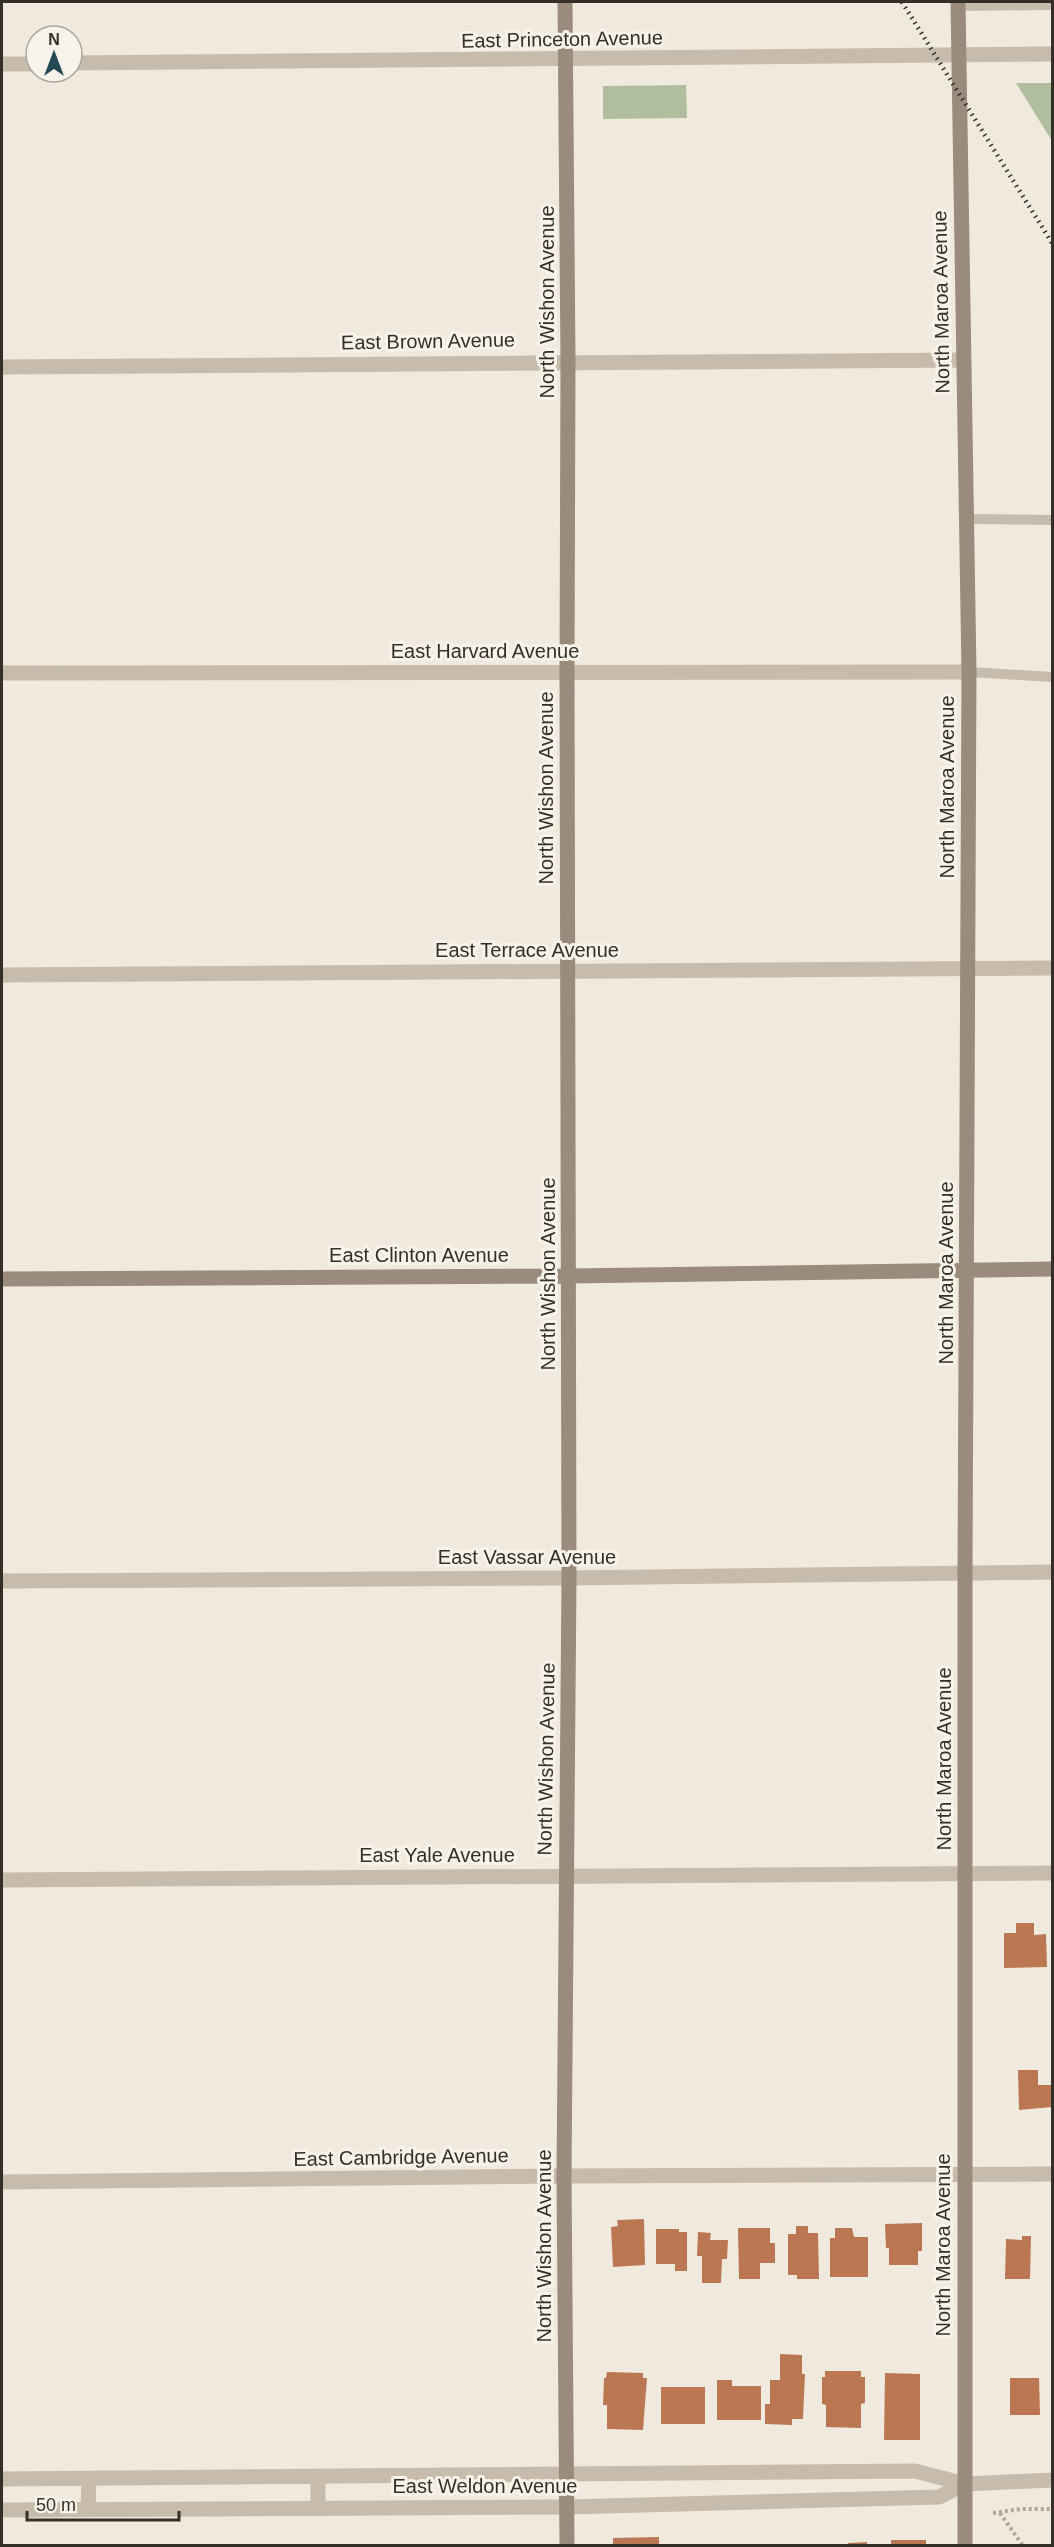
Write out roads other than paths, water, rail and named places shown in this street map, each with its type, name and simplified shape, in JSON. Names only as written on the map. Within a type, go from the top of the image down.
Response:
[{"type":"main road","name":"North Wishon Avenue","points":[[566,2],[569,1578],[564,2176],[567,2546]]},
{"type":"main road","name":"North Maroa Avenue","points":[[958,4],[969,672],[965,1572],[965,2546]]},
{"type":"main road","name":"East Clinton Avenue","points":[[2,1279],[569,1276],[1053,1269]]},
{"type":"street","name":"East Princeton Avenue","points":[[84,63],[1053,54]]},
{"type":"street","points":[[2,64],[24,64]]},
{"type":"street","name":"East Brown Avenue","points":[[2,367],[568,361],[963,360]]},
{"type":"street","name":"East Harvard Avenue","points":[[2,673],[969,672]]},
{"type":"street","name":"East Terrace Avenue","points":[[2,975],[1053,968]]},
{"type":"street","name":"East Vassar Avenue","points":[[2,1581],[569,1578],[1053,1572]]},
{"type":"street","name":"East Yale Avenue","points":[[2,1880],[1053,1873]]},
{"type":"street","name":"East Cambridge Avenue","points":[[2,2182],[1053,2174]]},
{"type":"street","name":"East Weldon Avenue","points":[[2,2479],[915,2471],[965,2484],[1053,2480]]},
{"type":"street","points":[[318,2477],[318,2508]]},
{"type":"street","points":[[88,2510],[89,2479]]},
{"type":"street","name":"East Weldon Avenue","points":[[2,2510],[567,2507],[939,2497],[965,2484]]},
{"type":"lane","points":[[958,4],[1053,4]]},
{"type":"lane","points":[[966,519],[1053,520]]},
{"type":"lane","points":[[969,672],[1053,677]]},
{"type":"railway","points":[[902,2],[1052,243]]}]
